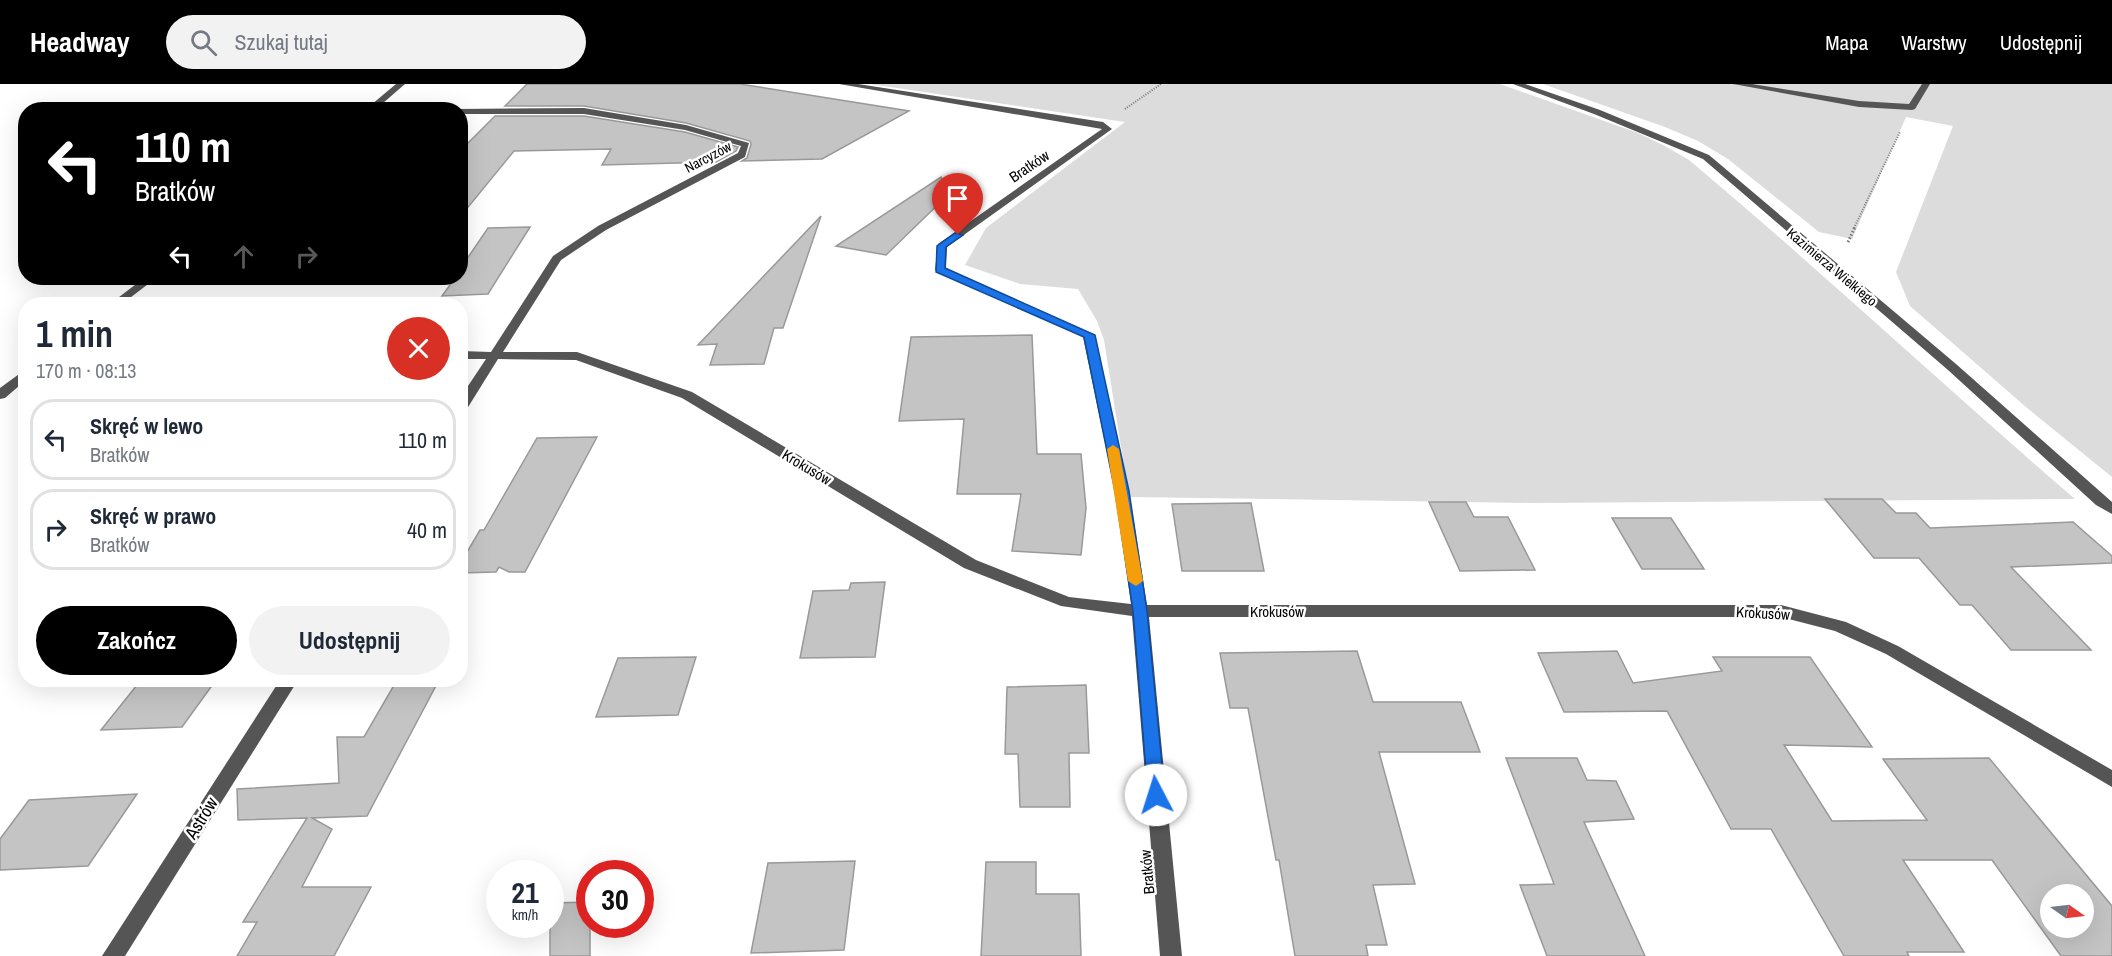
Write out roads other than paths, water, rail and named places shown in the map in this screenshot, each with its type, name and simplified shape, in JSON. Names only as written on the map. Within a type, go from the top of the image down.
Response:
[{"type":"street","points":[[379,102],[401,84]]},
{"type":"street","name":"Bratków","points":[[843,84],[1103,125],[1108,129],[942,246],[940,270],[1089,335],[1122,491],[1140,611],[1171,956]]},
{"type":"street","name":"Kazimierza Wielkiego","points":[[1517,84],[1597,111],[1706,157],[1952,367],[2107,506]]},
{"type":"street","points":[[1737,84],[1859,104],[1912,107],[1926,84]]},
{"type":"street","name":"Narcyzów","points":[[468,111],[584,111],[663,123],[746,144],[742,155],[602,228],[557,258],[496,354]]},
{"type":"street","points":[[124,297],[141,285]]},
{"type":"street","points":[[468,398],[496,354]]},
{"type":"street","name":"Krokusów","points":[[468,356],[577,356],[687,395],[970,564],[1067,602],[1140,611],[1782,611],[1840,626],[1892,650],[2112,779]]},
{"type":"street","points":[[0,395],[18,380]]},
{"type":"street","name":"Astrów","points":[[113,956],[285,687]]}]
